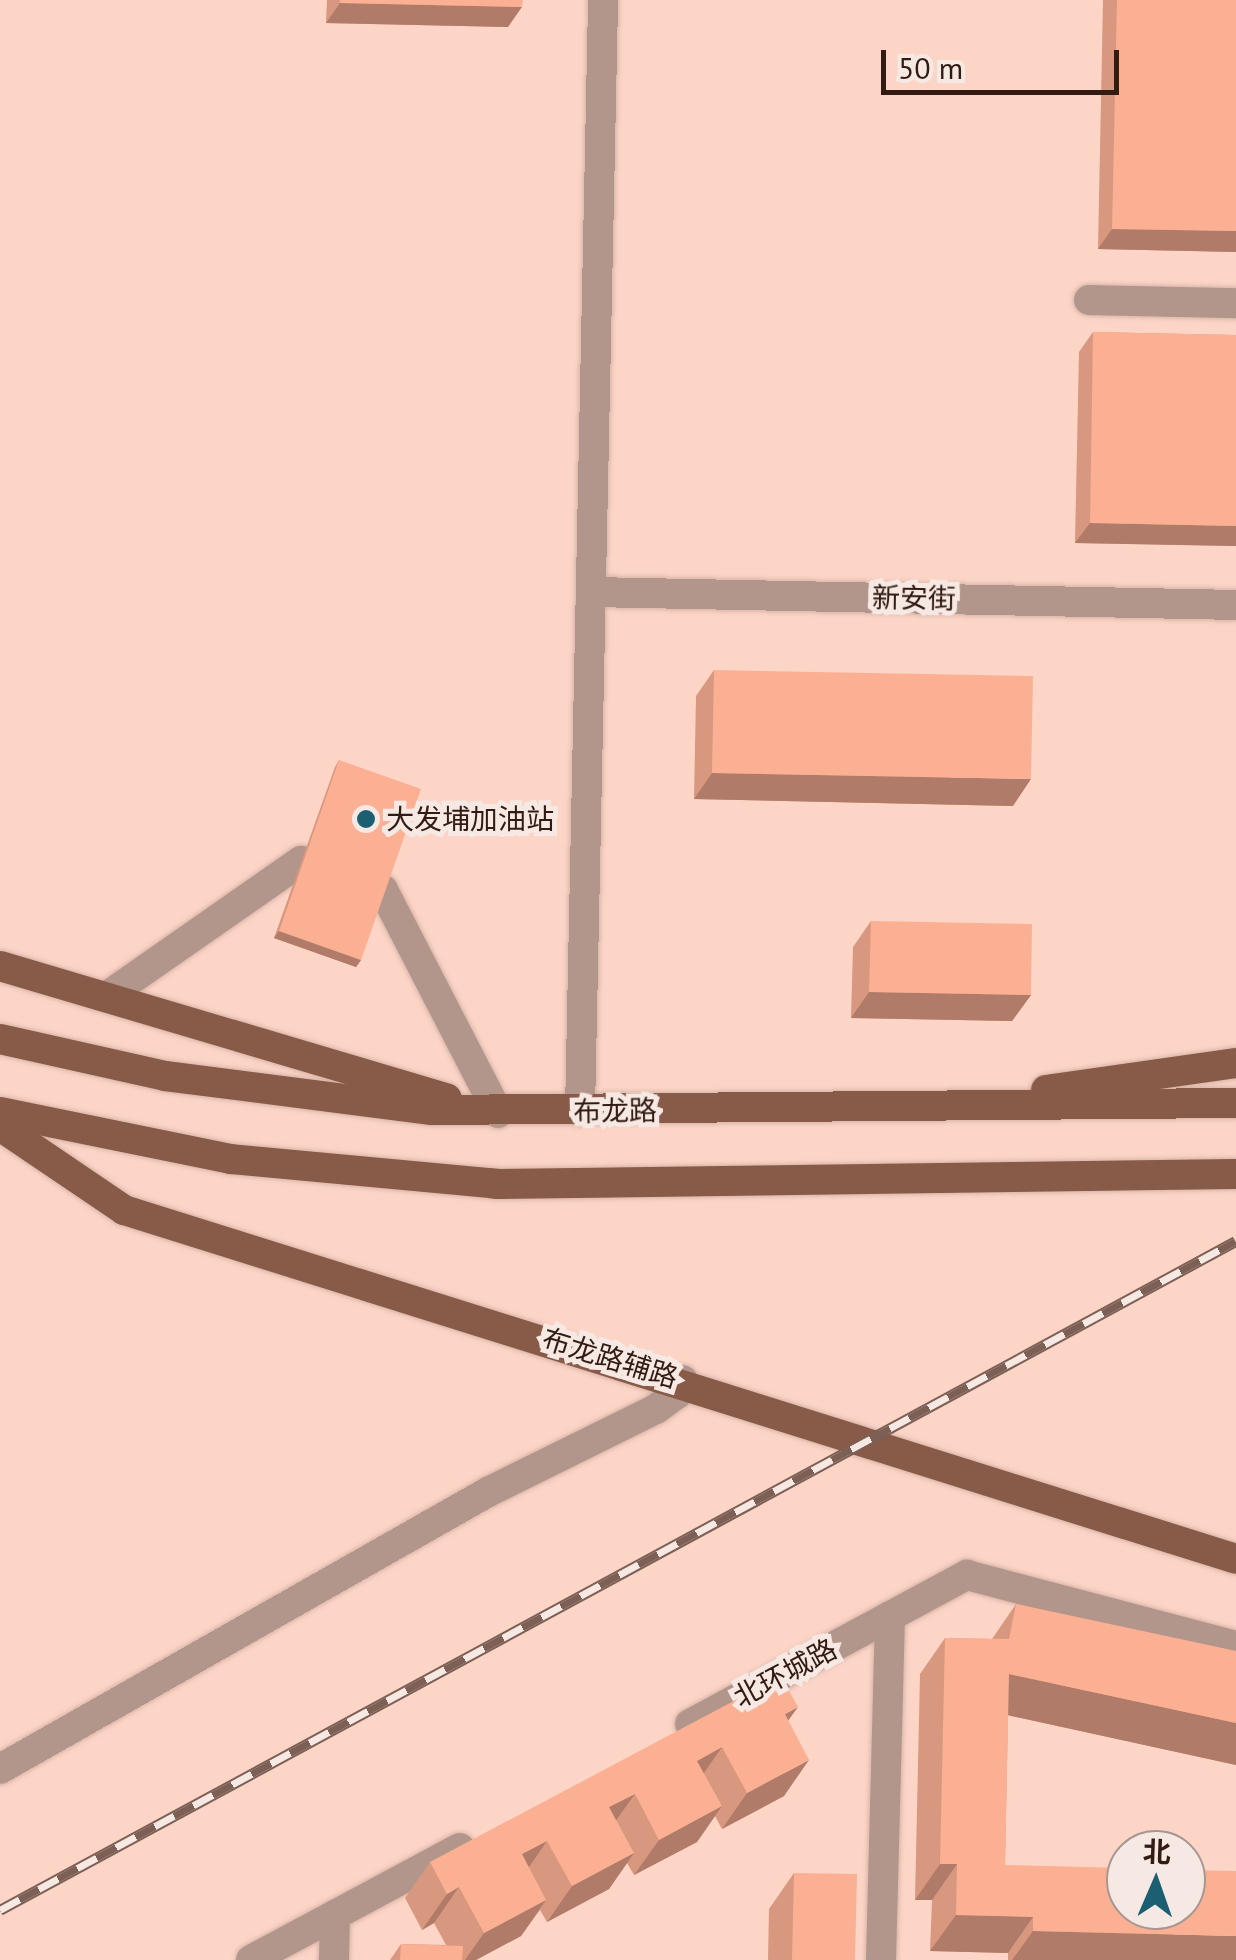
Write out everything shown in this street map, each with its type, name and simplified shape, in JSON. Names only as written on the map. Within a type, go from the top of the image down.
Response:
[{"type":"main road","points":[[0,966],[498,1112]]},
{"type":"main road","name":"布龙路","points":[[0,1039],[254,1090],[498,1112],[1236,1103]]},
{"type":"main road","points":[[970,1106],[1236,1063]]},
{"type":"main road","points":[[0,1112],[230,1159],[496,1184],[1236,1174]]},
{"type":"main road","name":"布龙路辅路","points":[[0,1126],[124,1210],[683,1380],[1236,1559]]},
{"type":"street","points":[[580,1111],[603,0]]},
{"type":"street","points":[[1089,300],[1236,304]]},
{"type":"street","name":"新安街","points":[[591,592],[1236,605]]},
{"type":"street","points":[[106,997],[302,861],[383,890],[498,1112]]},
{"type":"street","points":[[0,1769],[488,1492],[656,1409],[678,1394],[683,1380]]},
{"type":"street","name":"北环城路","points":[[665,1738],[966,1575],[1236,1646]]},
{"type":"street","points":[[881,1960],[890,1616]]},
{"type":"street","points":[[252,1960],[491,1831]]},
{"type":"street","points":[[334,1960],[335,1915]]},
{"type":"building","points":[[340,0],[523,0],[522,7]]},
{"type":"building","points":[[1117,0],[1236,0],[1236,231],[1112,229]]},
{"type":"building","points":[[1093,332],[1236,335],[1236,526],[1090,523]]},
{"type":"building","points":[[714,670],[1033,676],[1031,779],[712,773]]},
{"type":"building","points":[[339,760],[421,789],[361,960],[279,931]]},
{"type":"building","points":[[871,921],[1032,924],[1031,995],[869,992]]},
{"type":"building","points":[[1016,1604],[1236,1651],[1236,1723],[1009,1674],[1005,1865],[1106,1868],[1106,1930],[1206,1930],[1206,1870],[1236,1871],[1236,1936],[1033,1931],[1033,1917],[956,1915],[957,1864],[940,1864],[945,1638],[1009,1639]]},
{"type":"building","points":[[781,1676],[798,1707],[785,1714],[809,1760],[747,1793],[722,1747],[697,1761],[722,1806],[659,1840],[635,1794],[609,1807],[634,1853],[572,1886],[547,1841],[522,1854],[546,1900],[484,1933],[459,1887],[447,1894],[430,1862]]},
{"type":"building","points":[[794,1873],[857,1874],[855,1960],[792,1960]]},
{"type":"building","points":[[401,1944],[463,1946],[462,1960],[400,1960]]},
{"type":"railway","points":[[0,1910],[1236,1241]]},
{"type":"place","name":"大发埔加油站","points":[[366,819]]}]
